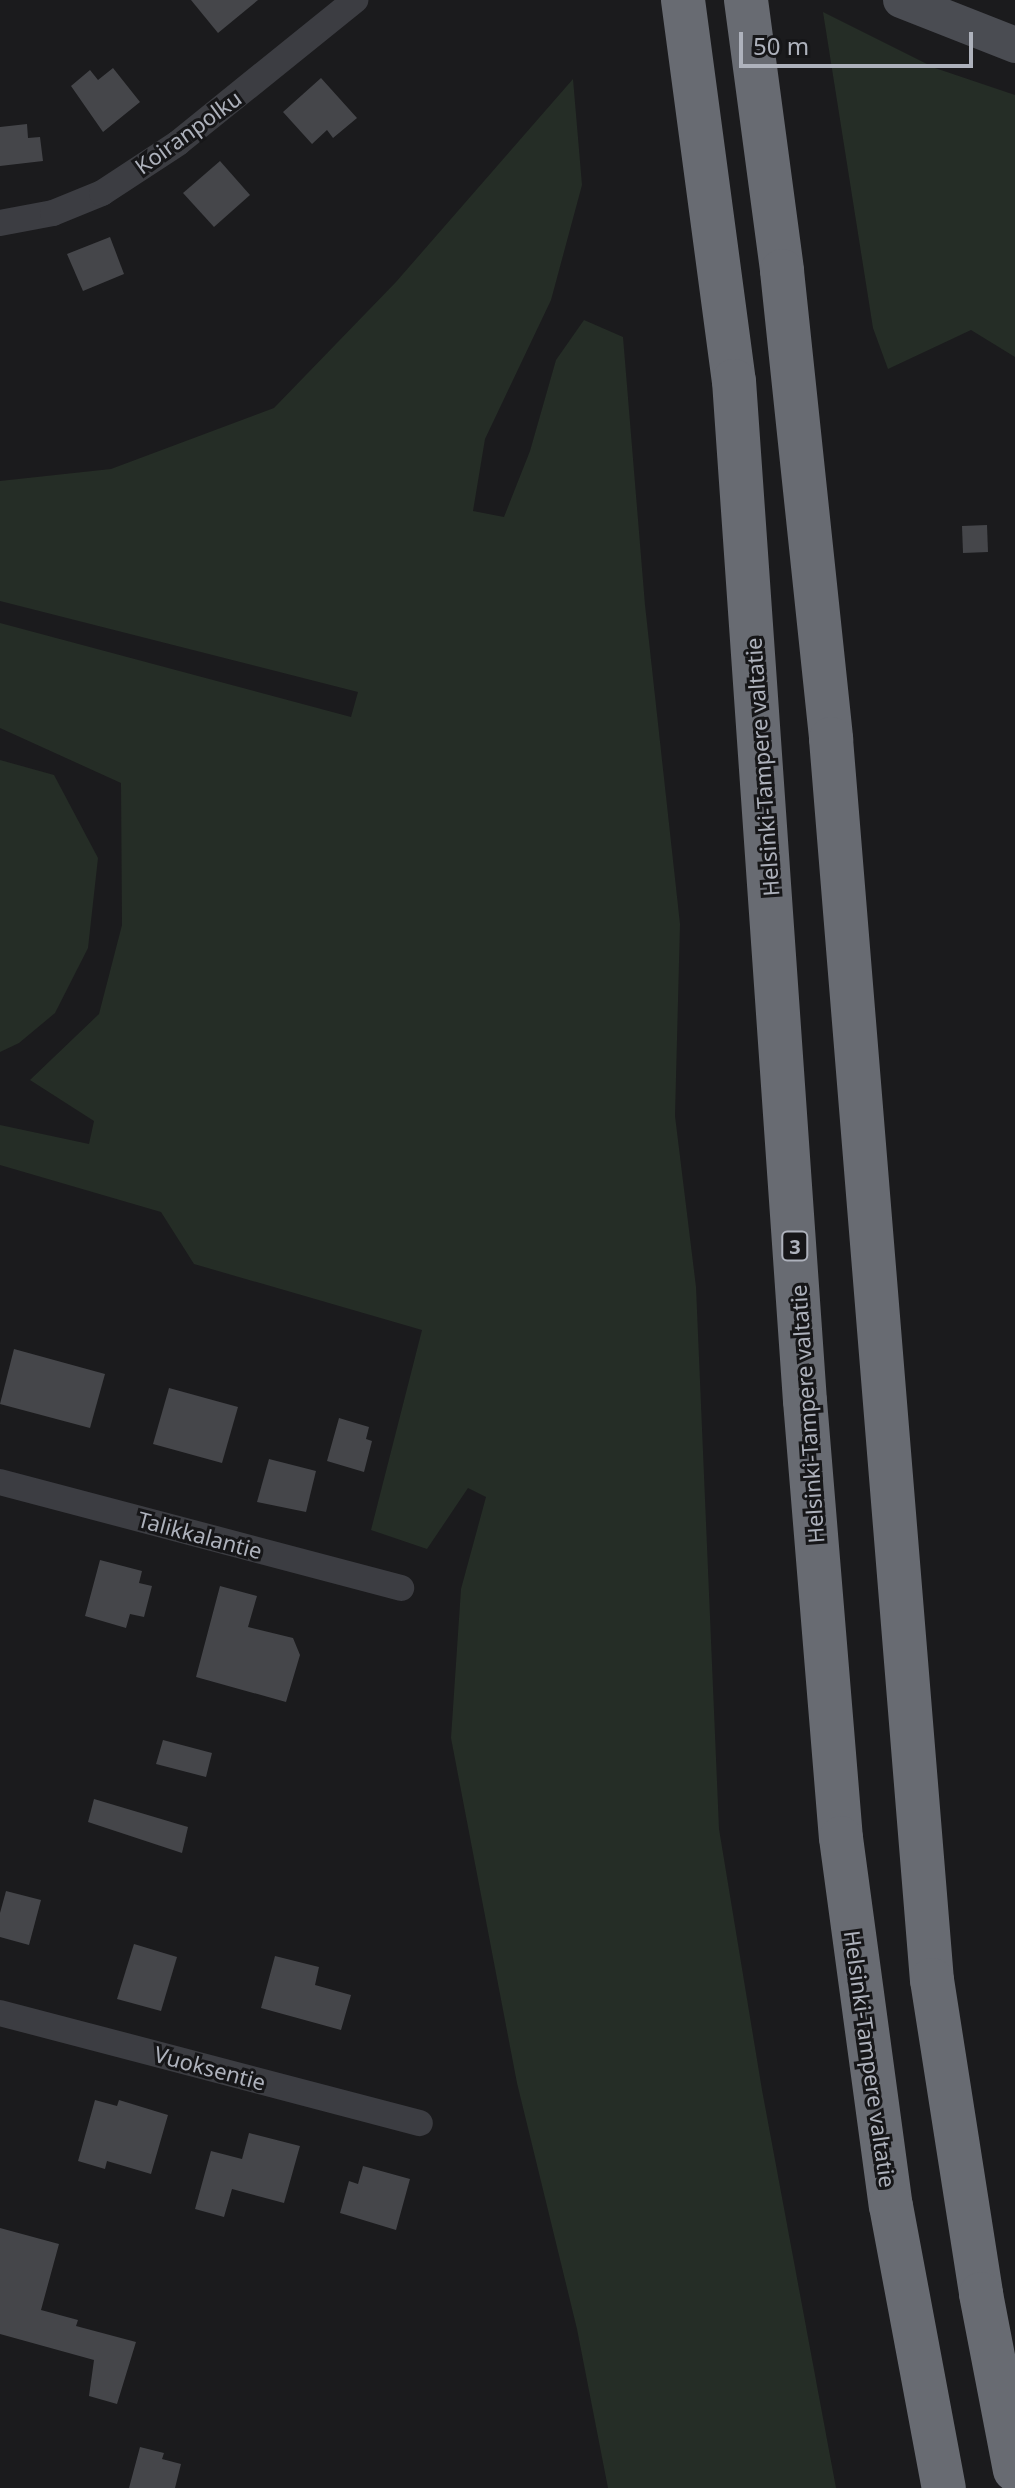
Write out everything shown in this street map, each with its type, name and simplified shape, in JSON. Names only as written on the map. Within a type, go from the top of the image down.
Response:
[{"type":"highway","name":"Helsinki-Tampere valtatie","points":[[683,0],[734,381],[804,1385],[841,1838],[891,2206],[944,2488]]},
{"type":"highway","points":[[746,0],[782,271],[831,739],[932,1980],[981,2294],[1015,2470]]},
{"type":"main road","points":[[901,0],[1015,45]]},
{"type":"street","name":"Koiranpolku","points":[[0,223],[53,213],[102,193],[178,143],[355,0]]},
{"type":"street","name":"Talikkalantie","points":[[0,1482],[401,1588]]},
{"type":"street","name":"Vuoksentie","points":[[0,2013],[420,2123]]},
{"type":"shaded area","points":[[823,12],[935,68],[1015,95],[1015,357],[971,330],[888,369],[873,328]]},
{"type":"shaded area","points":[[573,79],[582,185],[551,300],[485,439],[473,511],[504,517],[530,451],[556,360],[584,320],[623,337],[645,605],[680,924],[675,1116],[696,1287],[719,1829],[762,2090],[836,2488],[608,2488],[577,2329],[517,2083],[451,1738],[461,1589],[486,1497],[468,1488],[427,1549],[371,1530],[422,1330],[194,1264],[161,1212],[0,1165],[0,1125],[89,1144],[94,1121],[30,1080],[99,1014],[122,925],[121,783],[0,728],[0,623],[351,717],[358,692],[0,601],[0,481],[111,469],[274,408],[396,282]]},
{"type":"shaded area","points":[[0,760],[54,775],[98,858],[88,948],[55,1013],[19,1043],[0,1052]]},
{"type":"building","points":[[191,0],[258,0],[218,33]]},
{"type":"building","points":[[113,68],[140,102],[103,132],[71,86],[90,70],[98,80]]},
{"type":"building","points":[[321,78],[357,118],[333,138],[327,130],[312,144],[283,112]]},
{"type":"building","points":[[27,124],[28,138],[40,137],[43,161],[0,166],[0,127]]},
{"type":"building","points":[[220,161],[250,195],[214,227],[183,193]]},
{"type":"building","points":[[110,237],[124,274],[83,291],[67,254]]},
{"type":"building","points":[[987,525],[988,552],[963,553],[962,526]]},
{"type":"building","points":[[14,1349],[105,1374],[90,1428],[0,1404]]},
{"type":"building","points":[[169,1388],[238,1407],[222,1463],[153,1444]]},
{"type":"building","points":[[339,1418],[369,1427],[366,1439],[372,1441],[364,1472],[327,1461]]},
{"type":"building","points":[[269,1459],[316,1471],[306,1512],[257,1502]]},
{"type":"building","points":[[100,1560],[142,1571],[139,1583],[152,1586],[144,1617],[130,1614],[126,1628],[85,1616]]},
{"type":"building","points":[[220,1586],[257,1596],[248,1627],[293,1638],[300,1655],[286,1702],[196,1677]]},
{"type":"building","points":[[163,1740],[212,1753],[206,1777],[156,1764]]},
{"type":"building","points":[[94,1799],[188,1827],[182,1853],[88,1822]]},
{"type":"building","points":[[6,1891],[41,1900],[29,1945],[0,1937],[0,1913]]},
{"type":"building","points":[[134,1944],[177,1957],[161,2011],[117,1999]]},
{"type":"building","points":[[275,1956],[319,1967],[315,1985],[351,1995],[341,2030],[261,2008]]},
{"type":"building","points":[[95,2100],[117,2106],[119,2100],[168,2115],[151,2174],[107,2161],[105,2169],[78,2161]]},
{"type":"building","points":[[249,2133],[300,2146],[284,2203],[232,2189],[224,2217],[195,2209],[211,2151],[242,2159]]},
{"type":"building","points":[[363,2166],[410,2179],[396,2230],[340,2213],[349,2181],[358,2184]]},
{"type":"building","points":[[0,2228],[59,2244],[41,2310],[78,2320],[76,2326],[136,2342],[117,2404],[89,2396],[94,2360],[0,2334]]},
{"type":"building","points":[[140,2447],[164,2453],[162,2459],[181,2464],[175,2488],[129,2488]]}]
